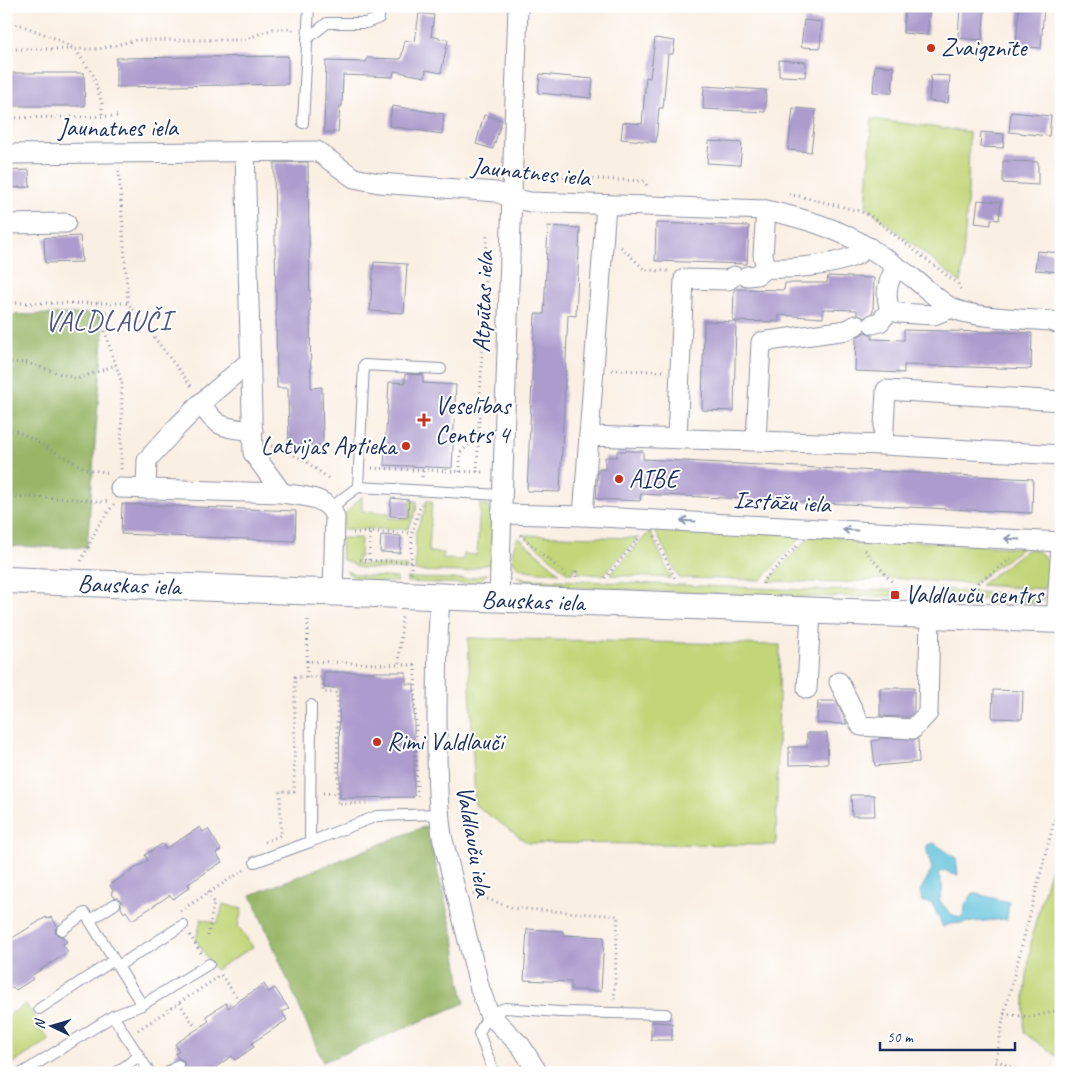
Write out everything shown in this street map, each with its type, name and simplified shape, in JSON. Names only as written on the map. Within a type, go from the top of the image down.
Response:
[{"type":"main road","name":"Bauskas iela","points":[[6,580],[333,593],[406,584],[440,596],[499,600],[1058,620]]},
{"type":"street","name":"Atpūtas iela","points":[[499,600],[497,501],[504,434],[518,6]]},
{"type":"street","name":"Jaunatnes iela","points":[[6,154],[317,151],[354,178],[379,183],[496,192],[530,202],[766,210],[793,216],[826,227],[869,247],[924,285],[952,308],[970,314],[1050,321],[1061,324]]},
{"type":"street","points":[[245,152],[253,453],[282,494]]},
{"type":"street","points":[[583,516],[606,205]]},
{"type":"street","points":[[766,210],[763,255],[766,268]]},
{"type":"street","points":[[6,224],[66,223]]},
{"type":"street","points":[[677,438],[684,279],[728,280],[740,276],[757,275],[766,268],[815,266],[852,257],[869,247]]},
{"type":"street","points":[[890,310],[887,302],[887,289],[896,266]]},
{"type":"street","points":[[890,310],[899,313],[934,315],[952,308]]},
{"type":"street","points":[[756,440],[761,342],[847,330],[880,322],[890,310]]},
{"type":"street","points":[[146,489],[147,460],[201,403],[250,361]]},
{"type":"street","points":[[882,445],[886,390],[1061,401]]},
{"type":"street","points":[[201,403],[208,416],[223,427],[253,437]]},
{"type":"street","points":[[589,436],[882,445],[1061,455]]},
{"type":"street","points":[[120,481],[146,489],[282,494],[322,500],[332,508],[334,517],[333,593]]},
{"type":"street","name":"Izstāžu iela","points":[[497,501],[583,516],[650,523],[854,530],[1061,543]]},
{"type":"street","points":[[1058,620],[1061,543]]},
{"type":"street","name":"Valdlauču iela","points":[[440,596],[437,715],[439,814],[442,836],[480,990],[489,1014],[521,1046],[538,1073]]},
{"type":"street","points":[[807,690],[811,611]]},
{"type":"street","points":[[839,682],[861,726],[913,729],[928,713],[930,615]]},
{"type":"lane","points":[[303,123],[309,6]]},
{"type":"lane","points":[[307,39],[327,23],[366,23],[379,18],[380,6]]},
{"type":"lane","points":[[358,487],[364,365],[441,369]]},
{"type":"lane","points":[[332,508],[358,487],[422,491],[497,501]]},
{"type":"lane","points":[[310,705],[310,842]]},
{"type":"lane","points":[[252,865],[377,816],[439,814]]},
{"type":"lane","points":[[90,920],[115,904]]},
{"type":"lane","points":[[62,930],[85,913],[142,1004]]},
{"type":"lane","points":[[39,1009],[183,925]]},
{"type":"lane","points":[[22,1073],[113,1016],[142,1004],[209,964]]},
{"type":"lane","points":[[494,1073],[480,1032],[489,1014],[505,1008],[666,1014]]},
{"type":"lane","points":[[113,1016],[150,1073]]},
{"type":"lane","points":[[116,1072],[139,1056]]},
{"type":"lane","points":[[167,1073],[178,1065]]},
{"type":"path","points":[[6,22],[18,24],[54,38],[75,50],[93,75],[102,104],[102,117]]},
{"type":"path","points":[[6,48],[75,50],[99,49],[136,40],[243,40],[273,30],[290,29],[307,39]]},
{"type":"path","points":[[6,118],[120,116]]},
{"type":"path","points":[[118,152],[128,303],[193,388],[201,403]]},
{"type":"path","points":[[604,230],[645,270],[673,271]]},
{"type":"path","points":[[478,472],[487,233]]},
{"type":"path","points":[[6,430],[19,432],[86,469],[120,481],[122,383],[97,302]]},
{"type":"path","points":[[6,303],[128,303]]},
{"type":"path","points":[[6,362],[27,362],[78,379],[116,365]]},
{"type":"path","points":[[594,370],[680,372]]},
{"type":"path","points":[[460,472],[460,452],[482,432],[504,434]]},
{"type":"path","points":[[253,437],[303,459],[328,479]]},
{"type":"path","points":[[359,468],[488,472],[497,501]]},
{"type":"path","points":[[399,665],[406,584],[411,562],[412,533],[420,510],[423,470]]},
{"type":"path","points":[[6,496],[102,502],[117,499],[98,526],[81,562]]},
{"type":"path","points":[[605,578],[650,523],[676,581]]},
{"type":"path","points":[[763,584],[764,580],[808,536],[811,528]]},
{"type":"path","points":[[854,530],[854,538],[892,582]]},
{"type":"path","points":[[369,561],[370,534],[376,532],[412,533]]},
{"type":"path","points":[[519,534],[564,572],[566,576]]},
{"type":"path","points":[[977,588],[978,583],[1028,546],[1029,540]]},
{"type":"path","points":[[360,560],[411,562]]},
{"type":"path","points":[[576,570],[576,577]]},
{"type":"path","points":[[307,677],[308,620]]},
{"type":"path","points":[[308,661],[420,665]]},
{"type":"path","points":[[415,665],[417,800]]},
{"type":"path","points":[[259,844],[281,835],[280,791],[294,792],[295,677],[322,677],[323,692],[337,693],[338,804],[376,803]]},
{"type":"path","points":[[994,1073],[1004,1014],[1061,795]]},
{"type":"path","points":[[411,801],[423,797]]},
{"type":"path","points":[[176,914],[252,865]]},
{"type":"path","points":[[208,892],[214,902],[208,936]]},
{"type":"path","points":[[473,894],[513,908],[618,916],[613,1013]]},
{"type":"path","points":[[217,978],[221,975],[236,996]]},
{"type":"path","points":[[179,1003],[194,1025]]},
{"type":"path","points":[[1004,1014],[1031,1017],[1061,1010]]},
{"type":"path","points":[[996,1060],[1023,1073]]},
{"type":"green space","points":[[872,119],[969,132],[968,192],[961,283],[866,207]]},
{"type":"green space","points":[[105,313],[87,548],[6,546],[6,315]]},
{"type":"green space","points":[[362,496],[362,511],[389,513],[389,518],[409,519],[410,501],[417,501],[416,511],[408,529],[343,529],[344,515]]},
{"type":"green space","points":[[426,501],[432,501],[429,552],[444,553],[443,559],[463,560],[464,554],[477,555],[480,504],[486,505],[492,512],[491,564],[465,572],[415,571],[416,531],[424,512]]},
{"type":"green space","points":[[653,527],[804,534],[761,580],[679,578]]},
{"type":"green space","points":[[650,531],[671,578],[610,575]]},
{"type":"green space","points":[[523,535],[638,538],[603,575],[578,573],[578,568],[573,568],[573,573],[568,573]]},
{"type":"green space","points":[[811,535],[1022,548],[973,584],[889,578],[841,583],[768,581]]},
{"type":"green space","points":[[518,537],[560,573],[530,571],[516,565],[512,558],[513,549]]},
{"type":"green space","points":[[341,538],[361,538],[360,557],[357,557],[358,564],[407,566],[407,570],[360,568],[342,559]]},
{"type":"green space","points":[[1028,549],[1041,553],[1047,561],[1048,585],[1043,589],[980,585]]},
{"type":"green space","points":[[346,571],[358,575],[397,578],[397,582],[363,580],[356,578]]},
{"type":"green space","points":[[488,573],[480,581],[471,584],[407,582],[406,578],[468,579]]},
{"type":"green space","points":[[517,576],[527,579],[809,590],[893,590],[892,596],[799,597],[536,586]]},
{"type":"green space","points":[[938,589],[1046,597],[1036,603],[937,596]]},
{"type":"green space","points":[[468,638],[780,645],[776,845],[528,843],[475,805]]},
{"type":"green space","points":[[426,826],[454,937],[460,983],[465,1003],[323,1062],[251,895]]},
{"type":"green space","points":[[1061,854],[1061,1059],[1024,1033],[1025,993],[1032,935],[1050,870]]},
{"type":"green space","points":[[223,904],[242,909],[238,926],[253,947],[215,970],[196,940],[201,919],[218,923]]},
{"type":"green space","points":[[26,1004],[49,1040],[6,1068],[6,1017]]},
{"type":"water","points":[[934,843],[956,858],[958,875],[951,874],[945,870],[938,873],[942,883],[939,900],[951,914],[960,918],[964,915],[965,905],[973,893],[1009,902],[1007,919],[950,924],[943,927],[932,903],[922,902],[920,891],[932,869],[927,845]]},
{"type":"building","points":[[905,6],[930,6],[927,35],[903,33]]},
{"type":"building","points":[[960,6],[985,6],[982,40],[958,38]]},
{"type":"building","points":[[1019,6],[1044,6],[1041,48],[1016,46]]},
{"type":"building","points":[[419,13],[434,15],[431,36],[448,40],[441,73],[426,70],[425,77],[394,71],[393,77],[343,75],[342,106],[340,106],[338,132],[324,132],[326,61],[366,62],[367,58],[401,59],[405,40],[415,42]]},
{"type":"building","points":[[804,20],[822,22],[820,48],[801,47]]},
{"type":"building","points":[[655,38],[675,41],[673,54],[668,54],[663,108],[659,108],[656,142],[621,139],[623,122],[642,124],[646,77],[650,78]]},
{"type":"building","points":[[288,56],[288,84],[116,87],[116,58]]},
{"type":"building","points":[[779,60],[806,62],[805,77],[779,76]]},
{"type":"building","points":[[875,65],[894,67],[892,93],[873,92]]},
{"type":"building","points":[[6,73],[84,73],[85,106],[6,106]]},
{"type":"building","points":[[540,74],[593,79],[591,98],[538,93]]},
{"type":"building","points":[[931,75],[950,76],[948,103],[929,101]]},
{"type":"building","points":[[704,86],[766,90],[765,112],[703,109]]},
{"type":"building","points":[[392,106],[444,114],[442,134],[389,126]]},
{"type":"building","points":[[793,108],[816,110],[811,152],[788,150]]},
{"type":"building","points":[[1011,112],[1051,116],[1049,136],[1009,132]]},
{"type":"building","points":[[484,115],[502,120],[493,149],[476,144]]},
{"type":"building","points":[[981,132],[1004,134],[1003,148],[980,147]]},
{"type":"building","points":[[709,141],[742,143],[740,165],[707,163]]},
{"type":"building","points":[[1003,161],[1038,162],[1038,185],[1003,183]]},
{"type":"building","points":[[308,162],[311,388],[322,387],[323,445],[289,446],[288,388],[277,388],[274,163]]},
{"type":"building","points":[[29,170],[30,187],[6,188],[6,171]]},
{"type":"building","points":[[978,200],[1001,202],[999,220],[991,219],[991,225],[975,223]]},
{"type":"building","points":[[656,223],[749,226],[747,264],[655,261]]},
{"type":"building","points":[[548,226],[580,228],[576,316],[568,315],[560,492],[527,491],[535,314],[544,314]]},
{"type":"building","points":[[80,236],[82,262],[45,263],[44,238]]},
{"type":"building","points":[[1037,251],[1061,253],[1061,272],[1035,270]]},
{"type":"building","points":[[374,262],[407,264],[404,313],[370,311]]},
{"type":"building","points":[[828,276],[874,278],[873,312],[864,318],[857,314],[857,310],[823,309],[823,318],[779,315],[779,322],[733,321],[735,289],[784,290],[785,283],[827,283]]},
{"type":"building","points":[[704,321],[736,322],[734,411],[702,410]]},
{"type":"building","points":[[904,330],[1032,333],[1031,369],[904,365],[904,373],[855,371],[856,338],[865,332],[872,335],[872,339],[904,340]]},
{"type":"building","points":[[405,374],[423,375],[423,383],[456,385],[452,468],[384,465],[389,382],[405,383]]},
{"type":"building","points":[[617,451],[643,451],[643,459],[1033,479],[1032,513],[641,494],[640,501],[596,499],[598,469],[605,469],[605,457],[617,457]]},
{"type":"building","points":[[391,498],[409,500],[408,517],[390,516]]},
{"type":"building","points":[[122,504],[296,511],[295,541],[121,534]]},
{"type":"building","points":[[381,535],[401,536],[400,553],[380,552]]},
{"type":"building","name":"Rimi Valdlauči","points":[[324,672],[406,672],[406,684],[414,684],[414,797],[340,798],[339,688],[324,688]]},
{"type":"building","points":[[880,688],[914,688],[914,711],[908,717],[880,716]]},
{"type":"building","points":[[993,690],[1023,691],[1022,719],[992,718]]},
{"type":"building","points":[[818,701],[836,701],[847,724],[817,723]]},
{"type":"building","points":[[807,733],[827,733],[828,764],[789,765],[789,747],[807,747]]},
{"type":"building","points":[[880,738],[918,739],[919,762],[875,766],[872,741],[879,740]]},
{"type":"building","points":[[851,795],[874,795],[875,816],[852,816]]},
{"type":"building","points":[[200,827],[203,832],[208,829],[221,850],[216,853],[222,862],[188,884],[190,887],[173,899],[170,895],[132,920],[126,911],[124,913],[121,908],[121,901],[114,897],[110,885],[148,860],[145,855],[162,844],[165,849]]},
{"type":"building","points":[[46,917],[47,919],[51,917],[57,926],[56,934],[63,937],[67,942],[63,944],[68,952],[31,976],[33,979],[16,990],[13,987],[6,991],[6,942]]},
{"type":"building","points":[[527,929],[563,931],[563,935],[604,937],[601,991],[571,990],[571,982],[524,980]]},
{"type":"building","points":[[264,984],[269,992],[275,988],[289,1009],[282,1012],[287,1020],[252,1043],[254,1047],[235,1060],[232,1056],[207,1073],[187,1073],[184,1068],[184,1061],[175,1054],[179,1051],[175,1044],[209,1021],[206,1016],[226,1003],[228,1008]]},
{"type":"building","points":[[651,1022],[672,1023],[672,1040],[651,1040]]},
{"type":"place","name":"Zvaigznīte","points":[[931,48]]},
{"type":"place","name":"Veselības Centrs 4","points":[[424,420]]},
{"type":"place","name":"Latvijas Aptieka","points":[[406,446]]},
{"type":"place","name":"AIBE","points":[[619,479]]},
{"type":"place","name":"Valdlauču centrs","points":[[895,595]]},
{"type":"place","name":"Rimi Valdlauči","points":[[377,742]]},
{"type":"district","name":"VALDLAUČI","points":[[108,320]]}]
